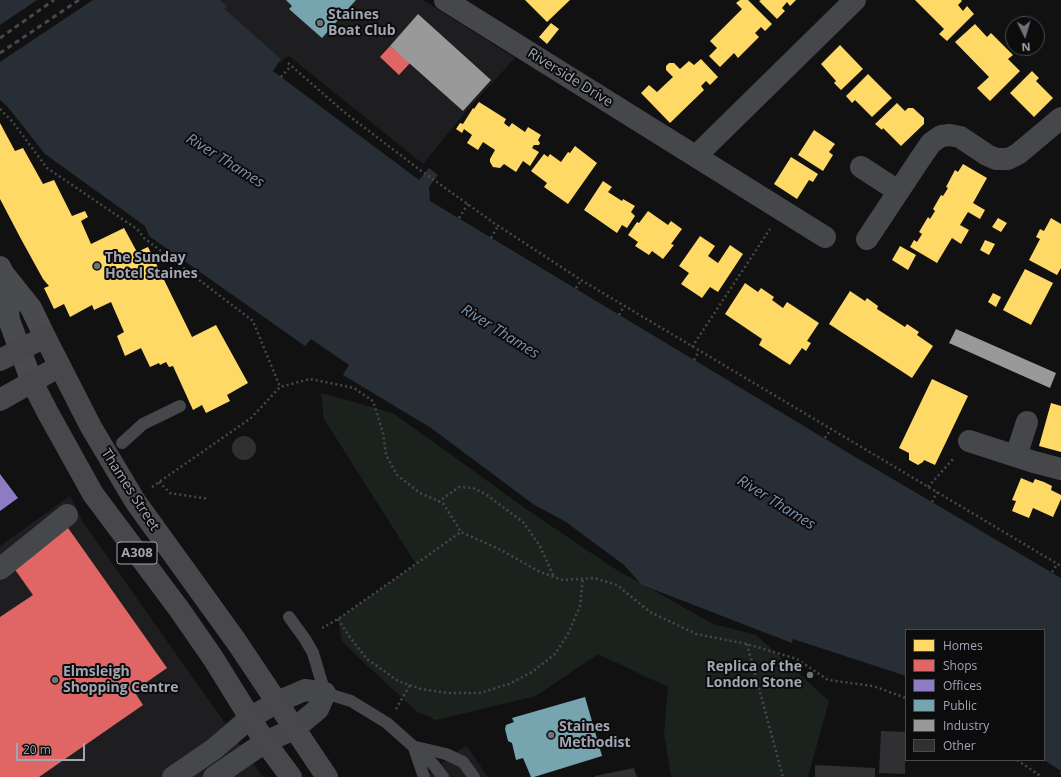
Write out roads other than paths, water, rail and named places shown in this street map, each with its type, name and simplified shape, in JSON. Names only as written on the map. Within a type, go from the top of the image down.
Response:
[{"type":"main road","name":"Thames Street","points":[[1,270],[31,308],[102,446],[135,501],[229,631],[327,777]]},
{"type":"main road","name":"Thames Street","points":[[1,270],[9,320],[32,382],[94,494],[179,609],[213,658],[265,742],[291,777]]},
{"type":"main road","points":[[0,360],[45,337]]},
{"type":"main road","points":[[0,400],[60,366]]},
{"type":"street","name":"Riverside Drive","points":[[445,0],[825,237]]},
{"type":"street","points":[[696,156],[854,0]]},
{"type":"street","points":[[867,239],[931,143],[941,136],[950,135],[960,137],[996,159],[1008,158],[1018,154],[1061,118]]},
{"type":"street","points":[[861,168],[898,191]]},
{"type":"street","points":[[1016,456],[1027,422]]},
{"type":"street","points":[[969,441],[1061,469]]},
{"type":"street","points":[[0,569],[67,515]]},
{"type":"street","points":[[173,777],[214,749],[250,718],[277,702],[305,690],[325,694],[318,710],[294,729],[265,742],[214,777]]},
{"type":"lane","points":[[122,443],[143,424],[180,406]]},
{"type":"lane","points":[[289,617],[313,653],[325,694],[351,701],[387,723],[433,764],[443,777]]},
{"type":"lane","points":[[413,746],[424,777]]},
{"type":"lane","points":[[413,746],[446,754],[463,762],[474,777]]},
{"type":"water","name":"River Thames","points":[[0,0],[220,0],[227,6],[225,9],[281,59],[273,71],[419,180],[429,168],[438,175],[429,187],[430,201],[857,458],[1061,578],[1061,771],[1045,761],[1045,629],[905,629],[905,676],[793,639],[792,643],[642,585],[624,565],[566,522],[533,504],[431,428],[343,375],[349,365],[311,339],[305,346],[149,236],[145,226],[45,154],[7,106],[0,100]]},
{"type":"railway","points":[[0,38],[54,0]]},
{"type":"railway","points":[[0,53],[79,0]]},
{"type":"place","name":"Staines Boat Club","points":[[320,23]]},
{"type":"place","name":"The Sunday Hotel Staines","points":[[97,266]]},
{"type":"place","name":"Replica of the London Stone","points":[[810,675]]},
{"type":"place","name":"Elmsleigh Shopping Centre","points":[[55,680]]},
{"type":"place","name":"Staines Methodist","points":[[551,735]]}]
